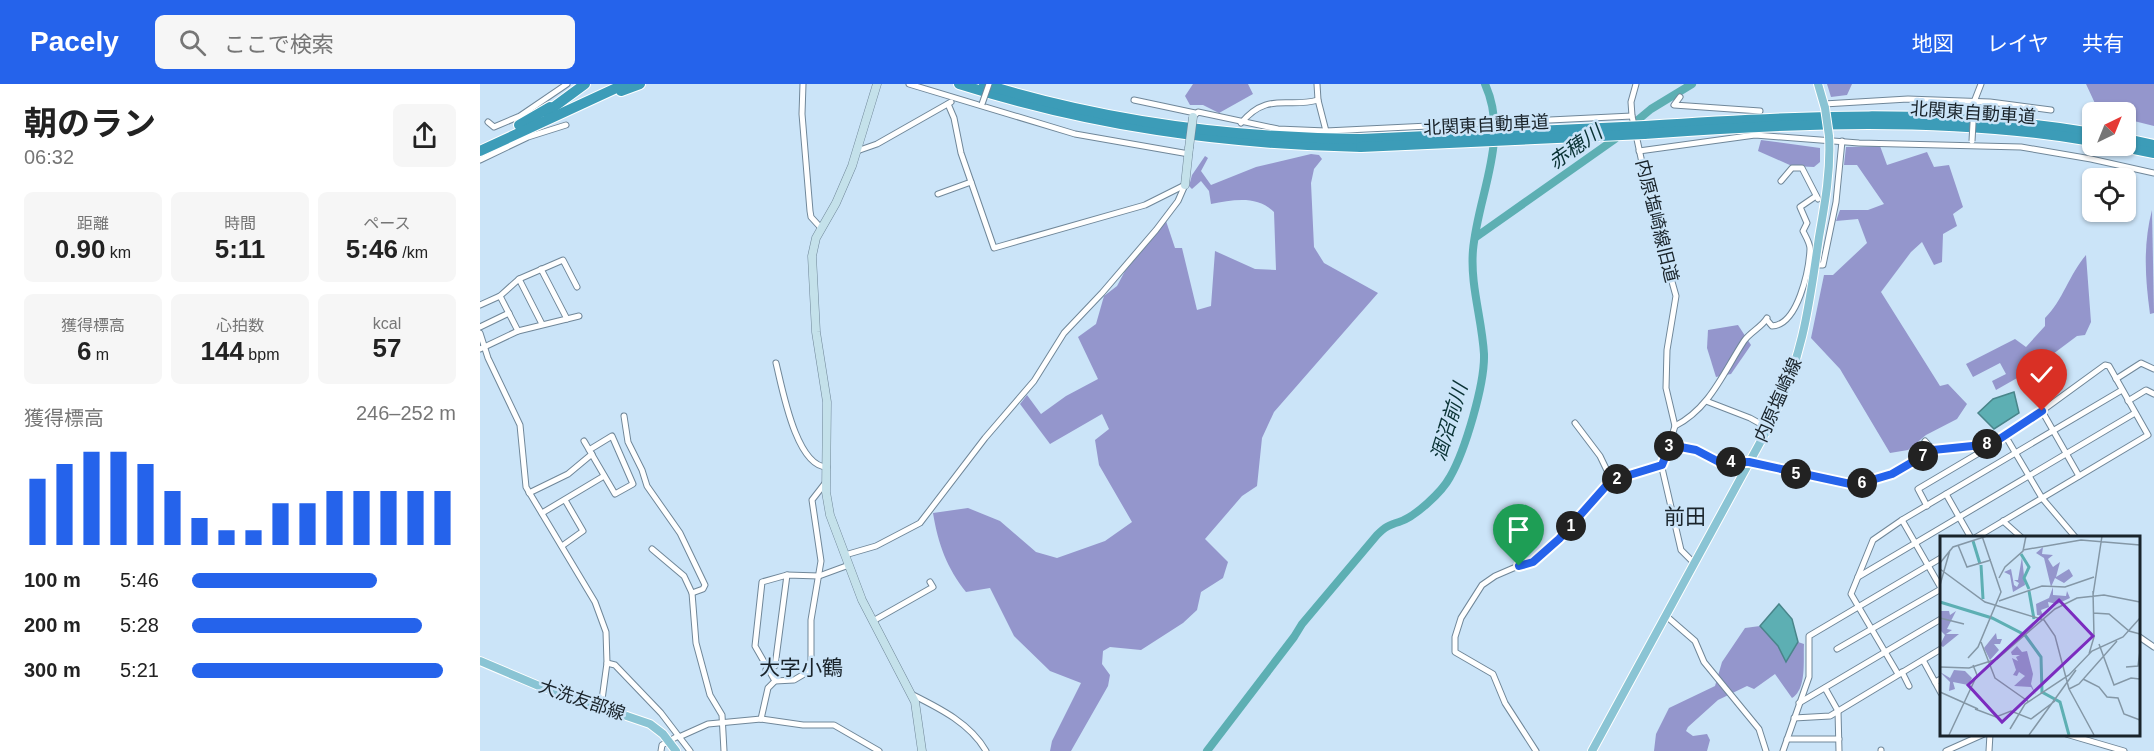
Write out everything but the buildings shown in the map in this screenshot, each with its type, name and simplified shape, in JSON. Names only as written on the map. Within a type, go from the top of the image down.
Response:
[{"type":"highway","points":[[521,128],[578,84]]},
{"type":"highway","points":[[480,151],[554,109],[585,84]]},
{"type":"highway","points":[[480,146],[625,84]]},
{"type":"highway","points":[[521,128],[640,84]]},
{"type":"highway","name":"北関東自動車道","points":[[959,84],[1059,113],[1168,134],[1256,144],[1361,143],[1638,125],[1866,117],[1983,120],[2082,132]]},
{"type":"highway","name":"北関東自動車道","points":[[986,84],[1061,106],[1158,124],[1361,143]]},
{"type":"highway","name":"北関東自動車道","points":[[1638,125],[1727,128],[1877,124],[1982,129],[2082,140]]},
{"type":"highway","points":[[2136,141],[2154,145]]},
{"type":"highway","points":[[2136,149],[2154,153]]},
{"type":"main road","name":"内原塩崎線","points":[[1592,751],[1768,428],[1785,393],[1800,352],[1828,177],[1829,138],[1818,84]]},
{"type":"main road","name":"大洗友部線","points":[[480,661],[539,686],[650,724],[668,740],[676,751]]},
{"type":"street","points":[[489,122],[494,127],[519,116],[567,84]]},
{"type":"street","points":[[803,84],[802,114],[810,211],[811,218],[821,228]]},
{"type":"street","points":[[877,84],[858,151],[836,203],[814,243],[812,263],[817,340],[827,402],[825,482],[830,515],[849,565],[873,621],[917,709],[922,751]]},
{"type":"street","points":[[909,84],[1075,134],[1189,151]]},
{"type":"street","points":[[982,105],[986,84]]},
{"type":"street","points":[[1317,84],[1318,100],[1326,131]]},
{"type":"street","name":"内原塩崎線旧道","points":[[1636,84],[1631,102],[1638,125],[1639,150],[1657,231],[1676,296],[1667,350],[1666,388],[1674,426],[1662,465]]},
{"type":"street","points":[[1972,143],[1974,103],[1981,84]]},
{"type":"street","points":[[1680,97],[1674,105],[1760,111]]},
{"type":"street","points":[[858,151],[877,144],[954,99]]},
{"type":"street","points":[[1824,106],[1908,99],[2051,110]]},
{"type":"street","points":[[1134,100],[1194,115],[1293,131],[1479,125],[1590,118],[1638,125]]},
{"type":"street","points":[[1241,123],[1261,106],[1276,102],[1318,100]]},
{"type":"street","points":[[948,104],[971,182],[994,248],[1146,205],[1185,185]]},
{"type":"street","points":[[1700,114],[1701,106]]},
{"type":"street","points":[[845,555],[876,546],[920,523],[985,438],[1034,381],[1064,333],[1156,230],[1178,201],[1185,185],[1194,115]]},
{"type":"street","points":[[1590,118],[1590,140]]},
{"type":"street","points":[[480,160],[528,137],[566,124]]},
{"type":"street","points":[[1701,135],[1701,142]]},
{"type":"street","points":[[1639,150],[1755,135],[1829,138],[1842,141],[1972,143],[2021,147],[2154,173]]},
{"type":"street","points":[[1508,145],[1605,140]]},
{"type":"street","points":[[1815,265],[1823,265],[1842,141]]},
{"type":"street","points":[[1674,426],[1693,416],[1706,401],[1744,341],[1767,319],[1772,326],[1778,325],[1792,313],[1800,299],[1810,245],[1803,231],[1807,224],[1800,207],[1817,198],[1802,168],[1792,168],[1781,181]]},
{"type":"street","points":[[938,194],[971,182]]},
{"type":"street","points":[[480,305],[500,296],[519,279],[563,260],[577,287]]},
{"type":"street","points":[[541,269],[567,319]]},
{"type":"street","points":[[519,279],[542,324]]},
{"type":"street","points":[[500,296],[518,331]]},
{"type":"street","points":[[480,327],[509,313]]},
{"type":"street","points":[[482,348],[518,331],[579,316]]},
{"type":"street","points":[[480,333],[482,348],[520,425],[524,478],[529,493],[562,546],[601,618],[608,638],[601,707]]},
{"type":"street","points":[[776,363],[801,446],[815,463],[826,467]]},
{"type":"street","points":[[2116,379],[2141,363],[2154,369]]},
{"type":"street","points":[[1927,506],[1918,489],[2006,437],[2104,365],[2109,366],[2148,435],[1977,536]]},
{"type":"street","points":[[1909,686],[1885,652],[1851,594],[1873,540],[1902,520],[2122,390]]},
{"type":"street","points":[[2128,401],[2146,390],[2154,394]]},
{"type":"street","points":[[1706,401],[1750,418],[1768,428]]},
{"type":"street","points":[[2042,411],[2079,476]]},
{"type":"street","points":[[1856,578],[2135,413]]},
{"type":"street","points":[[624,416],[628,442],[642,470],[646,486],[680,533],[705,585],[703,589],[692,593]]},
{"type":"street","points":[[1575,423],[1600,456],[1612,481]]},
{"type":"street","points":[[529,493],[568,474],[591,452],[612,436],[633,484],[615,494],[591,452],[584,441]]},
{"type":"street","points":[[2006,437],[2042,498],[2074,536]]},
{"type":"street","points":[[1925,441],[1933,450]]},
{"type":"street","points":[[1670,445],[1696,450],[1719,462],[1749,462],[1855,485],[1892,474],[1933,450],[1992,444]]},
{"type":"street","points":[[1536,751],[1505,703],[1495,676],[1455,652],[1455,637],[1467,607],[1482,585],[1495,576],[1539,557],[1565,533],[1597,494],[1612,481],[1662,465],[1681,550],[1694,563]]},
{"type":"street","points":[[542,513],[604,476]]},
{"type":"street","points":[[761,719],[768,688],[775,681],[794,680],[811,669],[811,620],[821,561],[812,500],[825,482]]},
{"type":"street","points":[[1946,494],[1972,536]]},
{"type":"street","points":[[562,546],[583,531],[565,500]]},
{"type":"street","points":[[1902,520],[1940,586]]},
{"type":"street","points":[[2003,521],[2020,536]]},
{"type":"street","points":[[652,549],[684,576],[692,593],[696,643],[710,695],[721,710],[724,751]]},
{"type":"street","points":[[1783,751],[1809,677],[1809,636],[1940,559]]},
{"type":"street","points":[[775,681],[766,670],[755,646],[762,582],[787,575],[819,576],[849,565]]},
{"type":"street","points":[[766,670],[775,666],[787,575]]},
{"type":"street","points":[[873,621],[933,587],[930,582]]},
{"type":"street","points":[[1837,649],[1940,589]]},
{"type":"street","points":[[1665,615],[1695,641],[1704,662],[1760,729],[1766,751]]},
{"type":"street","points":[[1799,703],[1940,620]]},
{"type":"street","points":[[2139,637],[2154,647]]},
{"type":"street","points":[[1794,718],[1830,716],[1940,650]]},
{"type":"street","points":[[1923,660],[1940,691]]},
{"type":"street","points":[[607,663],[615,665],[654,705],[690,751]]},
{"type":"street","points":[[1935,682],[1940,680]]},
{"type":"street","points":[[1825,688],[1838,711],[1839,751]]},
{"type":"street","points":[[911,694],[965,724],[986,751]]},
{"type":"street","points":[[661,751],[662,745],[668,740],[698,727],[723,721],[761,719],[803,725],[834,725],[879,751]]},
{"type":"street","points":[[1946,751],[1982,736]]},
{"type":"street","points":[[1989,751],[1990,736]]},
{"type":"street","points":[[2070,736],[2124,751]]},
{"type":"street","points":[[1787,739],[1839,739]]},
{"type":"shaded area","points":[[1193,84],[1248,84],[1253,94],[1219,113],[1203,105],[1190,105],[1185,96]]},
{"type":"shaded area","points":[[1827,84],[1852,84],[1847,95],[1831,97]]},
{"type":"shaded area","points":[[2086,84],[2154,84],[2154,126],[2136,122],[2136,102],[2094,102]]},
{"type":"shaded area","points":[[1761,140],[1820,148],[1820,162],[1814,167],[1792,166],[1758,151]]},
{"type":"shaded area","points":[[1880,146],[1887,165],[1927,152],[1934,167],[1949,165],[1963,207],[1953,214],[1957,226],[1943,234],[1942,262],[1934,265],[1922,242],[1911,252],[1881,292],[1940,386],[1948,384],[1967,404],[1957,419],[1926,435],[1908,450],[1890,453],[1840,369],[1811,338],[1824,275],[1833,275],[1867,243],[1858,219],[1836,221],[1840,210],[1868,210],[1884,204],[1857,165],[1844,165],[1846,147]]},
{"type":"shaded area","points":[[1311,154],[1319,155],[1322,159],[1314,169],[1311,183],[1314,247],[1324,263],[1378,293],[1274,412],[1262,438],[1257,486],[1242,496],[1205,539],[1228,562],[1223,578],[1201,592],[1197,610],[1183,623],[1141,650],[1110,647],[1103,651],[1102,664],[1110,675],[1108,686],[1071,751],[1050,751],[1052,741],[1081,683],[1050,671],[1014,636],[990,588],[966,592],[944,555],[933,513],[968,508],[1000,521],[1036,552],[1057,558],[1105,541],[1132,522],[1099,465],[1095,440],[1109,429],[1102,414],[1050,444],[1020,404],[1027,395],[1041,414],[1066,396],[1098,379],[1078,337],[1096,324],[1104,296],[1117,286],[1125,271],[1166,221],[1175,248],[1182,248],[1197,310],[1211,306],[1215,251],[1255,269],[1276,270],[1274,212],[1252,201],[1236,200],[1211,204],[1209,191],[1201,181],[1192,189],[1189,186],[1192,175],[1205,156],[1208,158],[1201,171],[1211,185],[1256,167]]},
{"type":"shaded area","points":[[2152,210],[2154,313],[2150,314],[2146,261],[2147,236]]},
{"type":"shaded area","points":[[2086,255],[2091,322],[2085,335],[2077,336],[2033,369],[1996,390],[1992,381],[2006,374],[2000,363],[1973,377],[1966,364],[2015,339],[2026,347],[2045,326],[2045,318],[2057,303]]},
{"type":"shaded area","points":[[1738,325],[1751,345],[1731,374],[1716,377],[1707,348],[1708,330]]},
{"type":"shaded area","points":[[2014,392],[2019,413],[1994,429],[1978,413],[1993,399]]},
{"type":"shaded area","points":[[1779,604],[1792,619],[1798,642],[1786,662],[1778,646],[1760,626]]},
{"type":"shaded area","points":[[1760,626],[1778,646],[1786,662],[1798,642],[1804,644],[1803,674],[1797,694],[1792,698],[1775,674],[1754,689],[1747,686],[1718,700],[1688,727],[1686,731],[1693,736],[1707,734],[1710,740],[1707,751],[1654,751],[1656,734],[1669,708],[1715,686],[1722,662],[1745,628]]},
{"type":"waterway","name":"涸沼前川","points":[[1207,751],[1302,624],[1377,535],[1387,527],[1413,515],[1428,503],[1450,477],[1462,451],[1481,382],[1484,354],[1475,289],[1473,250],[1494,146],[1492,105],[1485,84]]},
{"type":"waterway","name":"赤穂川","points":[[1476,237],[1615,139],[1651,109],[1692,84]]},
{"type":"district","name":"前田","points":[[1685,516]]},
{"type":"district","name":"大字小鶴","points":[[801,667]]},
{"type":"route","points":[[1519,566],[1533,562],[1559,539],[1606,486],[1615,480],[1662,465],[1670,445],[1680,449],[1700,451],[1719,462],[1749,462],[1855,485],[1892,474],[1933,450],[1992,444],[2006,437],[2042,411]]}]
